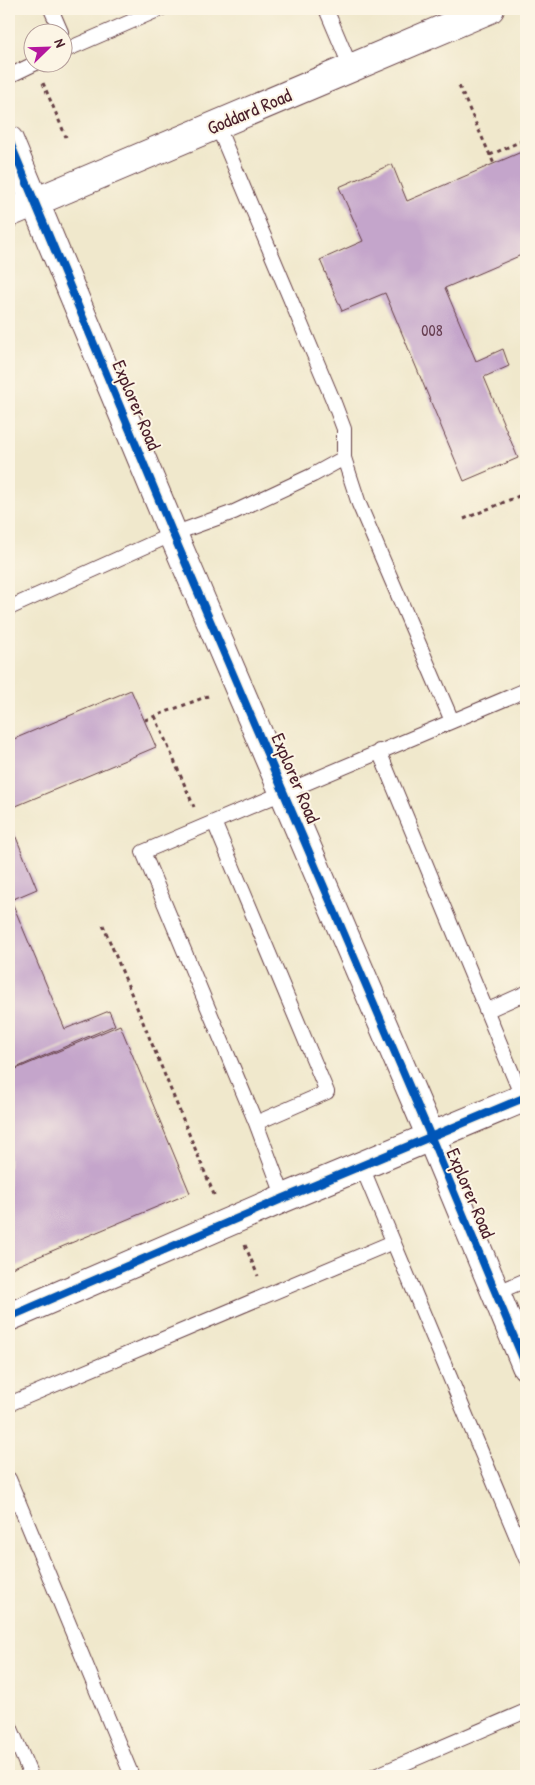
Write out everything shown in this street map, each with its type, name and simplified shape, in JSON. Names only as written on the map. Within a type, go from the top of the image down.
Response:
[{"type":"street","name":"Goddard Road","points":[[9,213],[490,9]]},
{"type":"street","name":"Explorer Road","points":[[9,140],[173,534],[431,1138],[526,1366]]},
{"type":"street","points":[[9,1317],[284,1198],[525,1098]]},
{"type":"lane","points":[[51,9],[57,22]]},
{"type":"lane","points":[[72,43],[160,9]]},
{"type":"lane","points":[[326,9],[351,68]]},
{"type":"lane","points":[[9,76],[22,70]]},
{"type":"lane","points":[[217,125],[334,400],[344,429],[344,458],[360,504],[452,721]]},
{"type":"lane","points":[[9,608],[173,534],[234,512],[313,475],[344,458]]},
{"type":"lane","points":[[284,1198],[256,1123],[143,852],[526,690]]},
{"type":"lane","points":[[379,751],[525,1098]]},
{"type":"lane","points":[[214,822],[327,1092],[256,1123]]},
{"type":"lane","points":[[488,1010],[526,993]]},
{"type":"lane","points":[[362,1167],[526,1559]]},
{"type":"lane","points":[[9,1404],[393,1242]]},
{"type":"lane","points":[[496,1293],[526,1280]]},
{"type":"lane","points":[[9,1479],[132,1776]]},
{"type":"lane","points":[[375,1776],[526,1711]]},
{"type":"lane","points":[[9,1724],[31,1776]]},
{"type":"path","points":[[40,72],[66,137]]},
{"type":"path","points":[[459,86],[494,164]]},
{"type":"path","points":[[490,154],[526,139]]},
{"type":"path","points":[[464,519],[526,493]]},
{"type":"path","points":[[145,720],[208,696]]},
{"type":"path","points":[[155,716],[195,809]]},
{"type":"path","points":[[103,925],[218,1205]]},
{"type":"path","points":[[244,1243],[266,1295]]},
{"type":"building","points":[[526,150],[526,253],[445,288],[476,361],[503,349],[509,366],[484,377],[518,458],[464,481],[385,293],[342,311],[320,260],[363,241],[339,187],[392,164],[407,201]]},
{"type":"building","points":[[131,690],[156,747],[9,809],[9,741]]},
{"type":"building","points":[[9,820],[37,889],[11,900],[65,1029],[109,1011],[115,1025],[9,1071]]},
{"type":"building","points":[[120,1025],[190,1193],[9,1269],[9,1072]]},
{"type":"cycle path","points":[[9,140],[173,534],[431,1137],[526,1366]]},
{"type":"cycle path","points":[[9,1317],[284,1198],[526,1097]]}]
